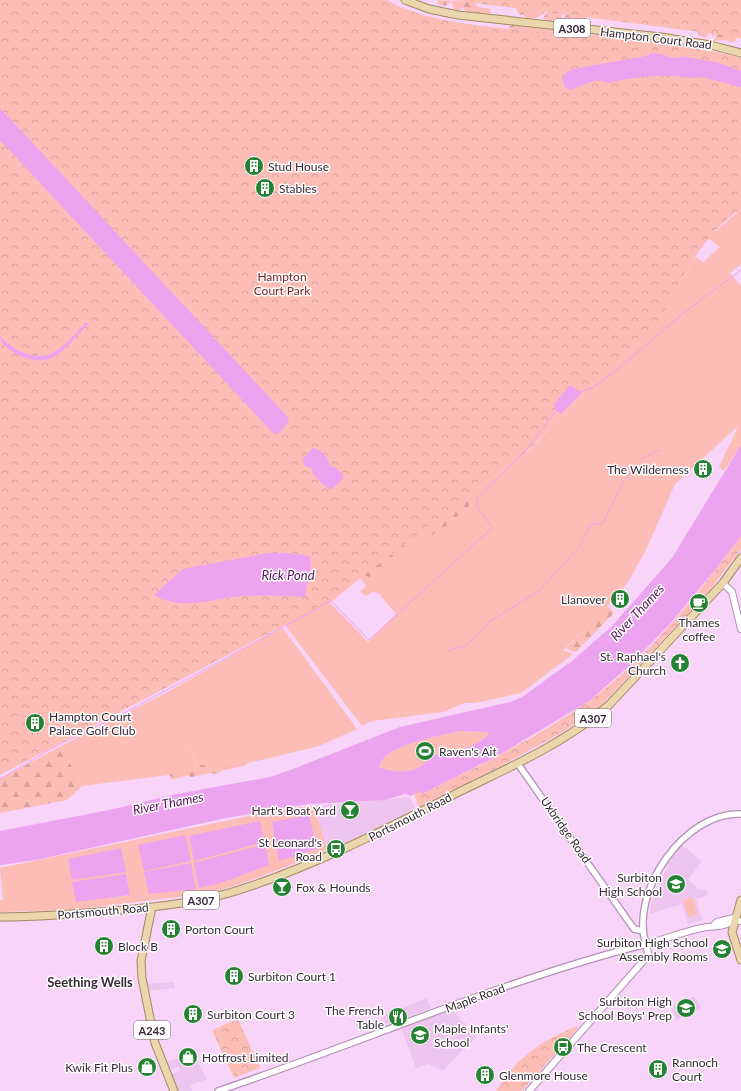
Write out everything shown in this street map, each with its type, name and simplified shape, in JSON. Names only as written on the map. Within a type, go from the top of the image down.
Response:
[{"type":"main road","name":"Hampton Court Road","points":[[404,0],[428,9],[458,15],[667,37],[741,52]]},
{"type":"main road","name":"Portsmouth Road","points":[[0,917],[84,914],[202,900],[238,891],[322,859],[367,839],[518,764],[593,719],[609,705],[723,582],[741,558]]},
{"type":"main road","points":[[723,582],[732,592],[741,629]]},
{"type":"main road","points":[[741,900],[739,918],[734,935],[741,960]]},
{"type":"main road","name":"A243","points":[[152,907],[141,961],[142,978],[155,1043],[174,1091]]},
{"type":"main road","name":"Maple Road","points":[[646,944],[692,930],[714,925],[717,926],[739,918]]},
{"type":"main road","points":[[529,1091],[645,959],[648,953],[646,944]]},
{"type":"street","name":"Uxbridge Road","points":[[518,764],[634,929],[643,931]]},
{"type":"street","points":[[646,944],[643,931],[644,914],[649,890],[659,871],[680,842],[690,833],[709,821],[724,815],[741,814]]},
{"type":"street","name":"Maple Road","points":[[218,1091],[502,988],[596,957],[646,944]]},
{"type":"shaded area","points":[[410,797],[415,808],[391,822],[328,851],[314,806]]},
{"type":"shaded area","name":"Surbiton High School","points":[[682,845],[702,861],[688,880],[696,886],[697,889],[706,890],[708,895],[696,899],[702,920],[688,924],[682,904],[650,914],[651,903],[669,862]]},
{"type":"shaded area","points":[[174,982],[175,988],[148,991],[147,984]]},
{"type":"shaded area","name":"Surbiton High School Boys' Prep","points":[[694,996],[701,1008],[677,1020],[671,1009]]},
{"type":"shaded area","points":[[426,998],[431,1008],[385,1025],[381,1017]]},
{"type":"shaded area","points":[[453,1010],[476,1037],[443,1071],[428,1064],[416,1068],[401,1028]]},
{"type":"shaded area","points":[[193,1053],[207,1079],[190,1085],[192,1091],[178,1091],[171,1074],[180,1071],[179,1067],[169,1070],[166,1062]]},
{"type":"green space","name":"Hampton Court Park","points":[[0,0],[387,0],[413,12],[455,22],[528,31],[650,41],[681,45],[741,58],[741,209],[716,230],[696,255],[664,313],[666,316],[662,319],[666,322],[643,340],[583,394],[528,451],[360,578],[330,603],[285,625],[0,775]]},
{"type":"green space","points":[[438,0],[474,2],[478,7],[491,9],[490,14],[467,12],[462,7],[458,11],[454,9],[452,1],[447,5],[442,5],[437,3]]},
{"type":"green space","points":[[453,0],[741,0],[741,39],[731,36]]},
{"type":"green space","points":[[520,5],[525,9],[529,5],[545,12],[537,18],[526,18],[523,14],[519,15],[515,7]]},
{"type":"green space","points":[[549,10],[564,12],[561,17],[564,19],[568,11],[585,16],[586,20],[574,21],[570,19],[568,23],[555,22],[543,18]]},
{"type":"green space","points":[[514,24],[575,32],[586,32],[589,35],[617,34],[623,37],[621,43],[508,32],[509,27]]},
{"type":"green space","points":[[701,31],[704,33],[710,31],[733,33],[737,41],[713,41],[717,35],[712,36],[712,33],[709,33],[705,38],[699,35],[698,32]]},
{"type":"green space","points":[[741,209],[741,264],[730,273],[741,286],[741,445],[724,471],[719,467],[739,425],[675,484],[646,550],[628,582],[596,619],[563,650],[573,654],[521,693],[475,703],[464,703],[443,712],[372,721],[362,726],[285,625],[330,603],[368,642],[396,614],[379,594],[374,591],[366,596],[360,592],[366,586],[360,578],[470,506],[467,497],[529,451],[583,394],[665,322],[662,319],[663,313],[695,257],[703,262],[720,247],[708,238]]},
{"type":"green space","points":[[461,493],[467,497],[470,506],[446,526],[369,577],[362,574]]},
{"type":"green space","points":[[741,536],[741,549],[709,591],[599,708],[561,733],[499,767],[419,807],[414,794],[420,791],[422,794],[528,740],[569,715],[610,685],[651,646],[671,624],[708,580]]},
{"type":"green space","points":[[606,605],[614,613],[577,651],[574,652],[566,648],[596,619]]},
{"type":"green space","points":[[282,627],[357,729],[319,746],[215,771],[208,766],[197,764],[166,702],[200,771],[82,786],[61,746],[162,695]]},
{"type":"green space","name":"Raven's Ait","points":[[460,731],[487,732],[488,735],[473,745],[434,756],[414,770],[402,772],[379,767],[383,759],[391,752],[402,747],[414,742]]},
{"type":"green space","points":[[61,746],[82,786],[67,800],[0,813],[0,779]]},
{"type":"green space","points":[[244,762],[246,765],[221,771],[216,774],[210,773],[191,777],[188,775],[171,780],[170,774],[199,771],[197,764],[221,768]]},
{"type":"green space","points":[[314,806],[328,851],[243,883],[211,893],[70,910],[0,912],[0,900],[3,899],[0,868],[282,809]],"holes":[[[126,874],[130,895],[108,898]]]},
{"type":"green space","points":[[692,897],[697,914],[688,917],[683,900]]},
{"type":"green space","points":[[238,1019],[260,1068],[234,1078],[212,1030]]},
{"type":"green space","points":[[577,1026],[578,1028],[522,1091],[496,1091],[521,1059],[541,1044]]},
{"type":"water","points":[[652,53],[674,58],[682,56],[719,63],[741,71],[741,87],[701,77],[691,78],[657,76],[640,77],[608,83],[604,81],[594,81],[570,90],[565,87],[562,78],[567,72],[574,69],[646,56]]},
{"type":"water","points":[[0,108],[286,415],[289,422],[278,434],[273,433],[0,140]]},
{"type":"water","points":[[86,322],[88,324],[66,348],[47,360],[32,360],[21,356],[6,347],[0,339],[0,336],[16,349],[30,355],[43,356],[60,348],[70,340]]},
{"type":"water","points":[[570,385],[582,393],[561,414],[556,411],[554,404]]},
{"type":"water","name":"River Thames","points":[[741,445],[741,536],[715,570],[669,625],[627,668],[589,701],[501,754],[422,794],[420,791],[411,796],[405,794],[385,800],[309,804],[282,808],[226,818],[36,860],[0,865],[0,831],[109,810],[177,794],[270,777],[400,727],[510,702],[522,697],[572,661],[612,626],[672,558]],"holes":[[[460,731],[487,732],[488,735],[473,745],[434,756],[414,770],[402,772],[379,767],[383,759],[391,752],[414,742]]]},
{"type":"water","points":[[313,448],[322,452],[328,460],[330,466],[336,468],[344,476],[332,489],[329,489],[321,483],[311,468],[304,464],[303,459]]},
{"type":"water","name":"Rick Pond","points":[[268,553],[288,553],[310,556],[311,566],[305,597],[244,596],[199,603],[177,603],[154,595],[183,569]]},
{"type":"water","points":[[309,815],[317,849],[279,861],[272,822]]},
{"type":"water","points":[[260,821],[264,842],[194,861],[189,836]]},
{"type":"water","points":[[185,835],[191,861],[144,871],[138,845]]},
{"type":"water","points":[[265,844],[269,865],[221,883],[199,888],[194,863]]},
{"type":"water","points":[[121,848],[126,872],[72,880],[68,859]]},
{"type":"water","points":[[191,863],[196,889],[149,894],[144,872]]},
{"type":"water","points":[[126,874],[130,895],[76,902],[72,882]]},
{"type":"waterway","points":[[580,392],[592,388],[617,370],[681,315],[741,270]]},
{"type":"waterway","points":[[0,779],[58,745],[128,711],[331,601],[369,640],[492,528],[476,505],[477,498],[524,452],[556,411]]},
{"type":"waterway","points":[[447,651],[467,645],[489,622],[539,591],[580,546],[591,524],[602,524],[631,471],[639,462],[660,450]]},
{"type":"place","name":"Stud House","points":[[254,166]]},
{"type":"place","name":"Stables","points":[[265,188]]},
{"type":"place","name":"The Wilderness","points":[[703,469]]},
{"type":"place","name":"Llanover","points":[[620,599]]},
{"type":"place","name":"Thames coffee","points":[[699,603]]},
{"type":"place","name":"St. Raphael's Church","points":[[680,663]]},
{"type":"place","name":"Hampton Court Palace Golf Club","points":[[35,723]]},
{"type":"place","name":"Raven's Ait","points":[[425,751]]},
{"type":"place","name":"Hart's Boat Yard","points":[[350,810]]},
{"type":"place","name":"St Leonard's Road","points":[[336,849]]},
{"type":"place","name":"Surbiton High School","points":[[676,884]]},
{"type":"place","name":"Fox & Hounds","points":[[282,887]]},
{"type":"place","name":"Porton Court","points":[[171,929]]},
{"type":"place","name":"Block B","points":[[104,946]]},
{"type":"place","name":"Surbiton High School Assembly Rooms","points":[[722,949]]},
{"type":"place","name":"Surbiton Court 1","points":[[234,976]]},
{"type":"place","name":"Surbiton High School Boys' Prep","points":[[686,1008]]},
{"type":"place","name":"Surbiton Court 3","points":[[193,1014]]},
{"type":"place","name":"The French Table","points":[[398,1017]]},
{"type":"place","name":"Maple Infants' School","points":[[420,1035]]},
{"type":"place","name":"The Crescent","points":[[563,1047]]},
{"type":"place","name":"Hotfrost Limited","points":[[188,1057]]},
{"type":"place","name":"Kwik Fit Plus","points":[[147,1067]]},
{"type":"place","name":"Rannoch Court","points":[[658,1069]]},
{"type":"place","name":"Glenmore House","points":[[485,1075]]},
{"type":"district","name":"Seething Wells","points":[[90,982]]}]
